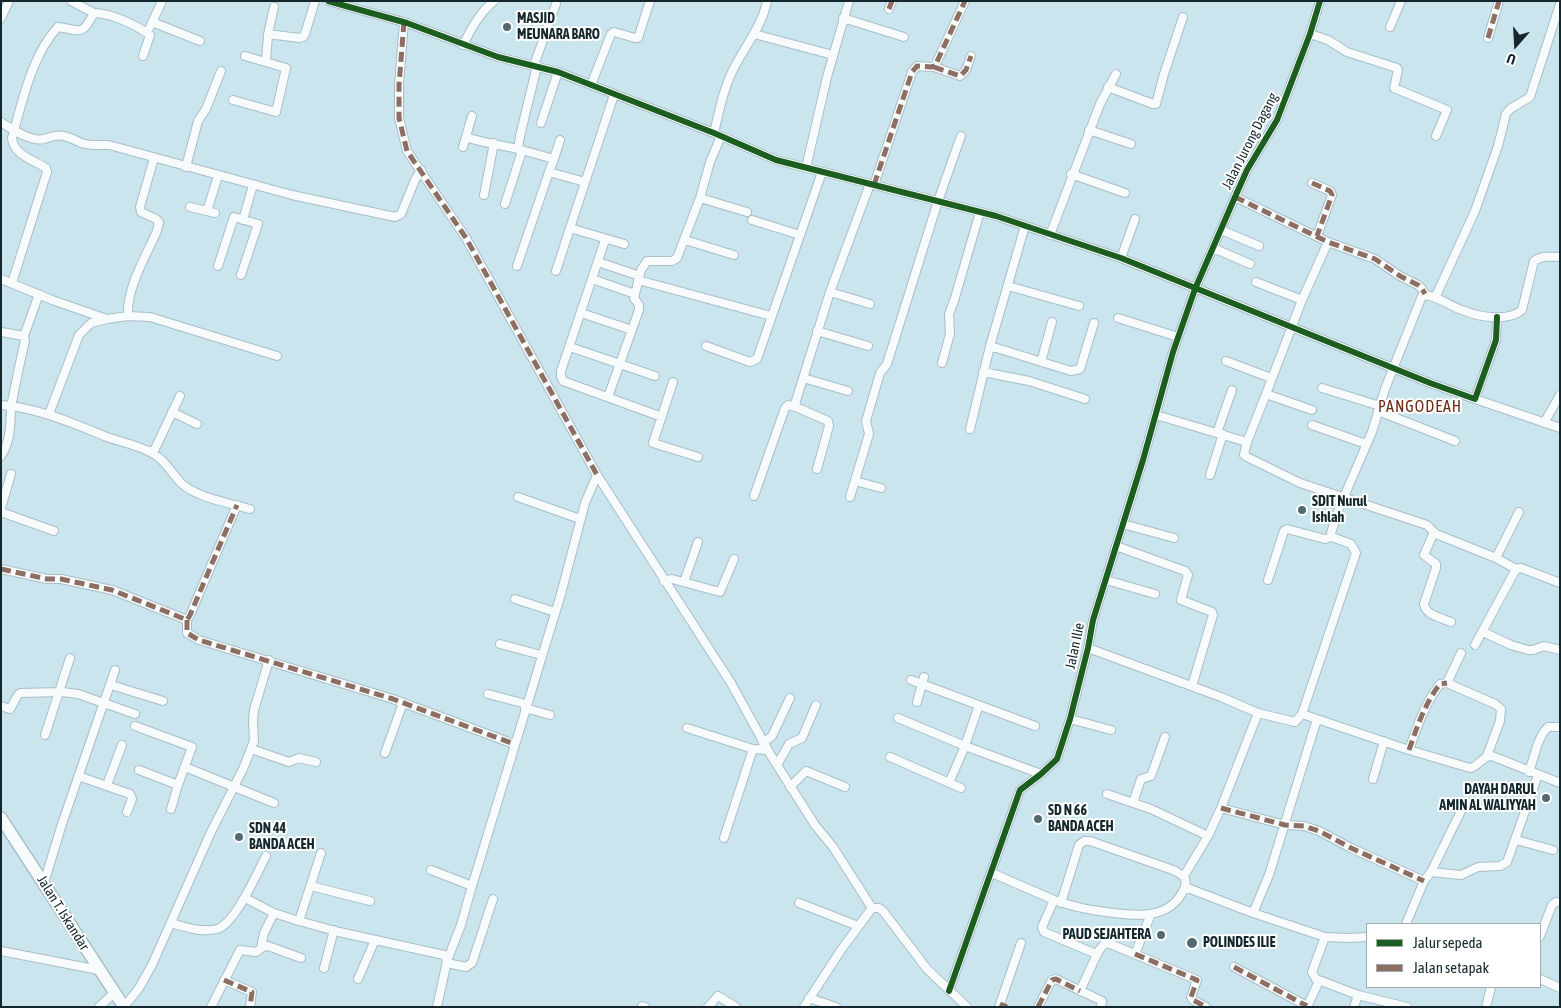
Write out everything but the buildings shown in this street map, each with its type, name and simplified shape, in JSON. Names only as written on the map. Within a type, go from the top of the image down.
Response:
[{"type":"street","points":[[1,18],[9,1]]},
{"type":"street","points":[[71,1],[94,13],[111,15],[150,35],[143,56]]},
{"type":"street","points":[[146,32],[162,1]]},
{"type":"street","points":[[268,34],[294,39],[303,37],[315,1]]},
{"type":"street","points":[[328,1],[408,23],[498,57],[558,72],[717,134],[776,160],[980,212],[1122,258],[1430,383],[1560,428]]},
{"type":"street","points":[[463,45],[482,13],[494,1]]},
{"type":"street","points":[[592,85],[611,34],[614,32],[638,38],[650,1]]},
{"type":"street","points":[[608,397],[639,310],[639,305],[634,298],[636,277],[647,261],[672,261],[677,258],[700,198],[717,134],[727,84],[742,52],[761,22],[767,1]]},
{"type":"street","points":[[806,168],[833,55],[849,1]]},
{"type":"street","points":[[934,67],[965,1]]},
{"type":"street","name":"Jalan Jurong Dagang","points":[[1195,289],[1247,170],[1276,120],[1310,34],[1320,1]]},
{"type":"street","points":[[1390,27],[1401,1]]},
{"type":"street","points":[[1488,38],[1499,1]]},
{"type":"street","points":[[505,204],[520,150],[520,136],[535,66],[556,4]]},
{"type":"street","points":[[1435,298],[1474,212],[1498,146],[1506,114],[1510,109],[1530,97],[1560,4]]},
{"type":"street","points":[[266,62],[268,34],[274,7]]},
{"type":"street","points":[[12,283],[47,172],[46,168],[18,152],[12,145],[27,84],[53,32],[58,27],[72,31],[80,30],[89,23],[94,13]]},
{"type":"street","points":[[1108,87],[1156,104],[1183,17]]},
{"type":"street","points":[[843,18],[904,37]]},
{"type":"street","points":[[152,22],[200,41]]},
{"type":"street","points":[[408,23],[399,85],[399,118],[407,151],[466,238],[597,476],[731,683],[765,746],[790,787],[815,825],[833,847],[872,908]]},
{"type":"street","points":[[754,34],[833,55]]},
{"type":"street","points":[[1310,34],[1328,40],[1348,52],[1397,68],[1394,88],[1447,110],[1436,136]]},
{"type":"street","points":[[233,100],[280,114],[286,68],[245,56]]},
{"type":"street","points":[[796,407],[795,404],[830,292],[872,184],[912,72],[920,66],[934,67],[960,76],[966,70],[971,56]]},
{"type":"street","points":[[186,167],[198,121],[206,109],[221,71]]},
{"type":"street","points":[[541,123],[558,72]]},
{"type":"street","points":[[1050,235],[1071,174],[1108,87],[1116,74]]},
{"type":"street","points":[[556,272],[614,95]]},
{"type":"street","points":[[463,147],[472,116]]},
{"type":"street","points":[[1,122],[14,131],[38,139],[60,135],[82,143],[109,145],[292,195],[395,217],[401,214],[421,170]]},
{"type":"street","points":[[1090,130],[1131,144]]},
{"type":"street","points":[[850,497],[869,434],[866,421],[880,373],[888,364],[938,201],[961,136]]},
{"type":"street","points":[[466,137],[487,144],[494,144],[554,159]]},
{"type":"street","points":[[517,266],[560,140]]},
{"type":"street","points":[[484,195],[494,144]]},
{"type":"street","points":[[128,316],[127,306],[131,290],[157,231],[159,222],[141,212],[140,207],[154,158]]},
{"type":"street","points":[[549,172],[585,182]]},
{"type":"street","points":[[706,346],[750,362],[757,359],[822,172]]},
{"type":"street","points":[[1071,174],[1125,193]]},
{"type":"street","points":[[190,207],[211,212],[218,176]]},
{"type":"street","points":[[1312,183],[1330,191],[1332,195],[1317,236]]},
{"type":"street","points":[[243,220],[253,185]]},
{"type":"street","points":[[1235,197],[1328,242],[1375,259],[1400,276],[1418,285],[1425,294],[1463,311],[1497,317],[1518,314],[1522,310],[1534,261],[1539,257],[1545,256],[1560,258]]},
{"type":"street","points":[[700,198],[747,212]]},
{"type":"street","points":[[942,363],[950,334],[949,314],[980,212]]},
{"type":"street","points":[[218,266],[234,217],[258,224],[241,275]]},
{"type":"street","points":[[1122,258],[1135,219]]},
{"type":"street","points":[[752,220],[800,235]]},
{"type":"street","points":[[970,430],[990,346],[1025,226]]},
{"type":"street","points":[[570,228],[605,240],[624,244]]},
{"type":"street","points":[[1221,230],[1259,246]]},
{"type":"street","points":[[605,240],[561,371],[561,376],[563,381],[662,417]]},
{"type":"street","points":[[685,240],[734,255]]},
{"type":"street","points":[[1328,242],[1302,300],[1271,378],[1247,442],[1244,452],[1247,457],[1300,482],[1427,525],[1434,532],[1496,558],[1516,569],[1521,568],[1560,583]]},
{"type":"street","points":[[1213,248],[1250,264]]},
{"type":"street","points":[[598,262],[636,277],[771,316]]},
{"type":"street","points":[[1,279],[107,319]]},
{"type":"street","points":[[592,279],[635,294]]},
{"type":"street","points":[[1256,282],[1302,300]]},
{"type":"street","points":[[1008,286],[1079,306]]},
{"type":"street","name":"Jalan Ilie","points":[[949,991],[1020,790],[1057,759],[1070,719],[1093,620],[1178,337],[1195,289]]},
{"type":"street","points":[[830,292],[870,304]]},
{"type":"street","points":[[1,456],[5,450],[11,427],[12,406],[17,373],[25,341],[24,336],[39,294]]},
{"type":"street","points":[[1332,537],[1344,498],[1412,320],[1422,296],[1425,294]]},
{"type":"street","points":[[581,313],[632,330]]},
{"type":"street","points":[[49,414],[79,335],[91,323],[128,316],[150,317],[277,356]]},
{"type":"street","points":[[1475,399],[1496,340],[1497,317]]},
{"type":"street","points":[[1118,318],[1178,337]]},
{"type":"street","points":[[1041,362],[1052,322]]},
{"type":"street","points":[[990,346],[1071,371],[1080,369],[1094,323]]},
{"type":"street","points":[[818,331],[868,346]]},
{"type":"street","points":[[1,332],[24,336]]},
{"type":"street","points":[[570,347],[656,376]]},
{"type":"street","points":[[1226,362],[1271,378]]},
{"type":"street","points":[[983,372],[1029,381],[1085,399]]},
{"type":"street","points":[[803,378],[848,391]]},
{"type":"street","points":[[674,382],[653,443],[698,457]]},
{"type":"street","points":[[1322,388],[1379,408],[1455,441]]},
{"type":"street","points":[[1210,475],[1232,390]]},
{"type":"street","points":[[1266,394],[1312,410]]},
{"type":"street","points":[[1544,423],[1560,395]]},
{"type":"street","points":[[1,405],[49,414],[154,453],[180,396]]},
{"type":"street","points":[[754,496],[788,406],[796,407],[828,421],[829,426],[817,469]]},
{"type":"street","points":[[172,412],[198,424]]},
{"type":"street","points":[[1156,415],[1247,442]]},
{"type":"street","points":[[1312,425],[1366,444]]},
{"type":"street","points":[[150,451],[166,462],[178,479],[189,489],[199,494],[250,509]]},
{"type":"street","points":[[1,508],[12,474]]},
{"type":"street","points":[[437,1007],[447,962],[462,925],[514,744],[555,612],[580,519],[597,476]]},
{"type":"street","points":[[855,480],[881,488]]},
{"type":"street","points":[[518,497],[580,519]]},
{"type":"street","points":[[236,505],[190,615],[186,620],[187,633],[194,637],[403,703],[514,744]]},
{"type":"street","points":[[1,512],[54,531]]},
{"type":"street","points":[[1496,558],[1519,512]]},
{"type":"street","points":[[1123,524],[1174,538]]},
{"type":"street","points":[[1088,648],[1192,686],[1258,713],[1295,722],[1302,714],[1356,553],[1350,544],[1332,537],[1325,539],[1288,530],[1284,531],[1268,580]]},
{"type":"street","points":[[1434,532],[1424,555],[1436,564],[1425,608],[1428,612],[1451,622]]},
{"type":"street","points":[[684,582],[698,542]]},
{"type":"street","points":[[1116,546],[1185,571],[1188,575],[1181,600],[1212,612],[1213,615],[1192,686]]},
{"type":"street","points":[[664,581],[672,578],[720,592],[734,559]]},
{"type":"street","points":[[1,569],[112,590],[186,620]]},
{"type":"street","points":[[1475,645],[1516,569]]},
{"type":"street","points":[[1106,580],[1155,594]]},
{"type":"street","points":[[515,599],[555,612]]},
{"type":"street","points":[[1483,632],[1511,645],[1528,650],[1544,646],[1560,650]]},
{"type":"street","points":[[500,644],[541,655]]},
{"type":"street","points":[[1446,683],[1461,653]]},
{"type":"street","points":[[45,735],[70,658]]},
{"type":"street","points":[[124,1007],[139,988],[152,966],[186,892],[210,832],[234,787],[251,749],[255,736],[254,710],[268,660]]},
{"type":"street","points":[[44,883],[78,776],[116,670]]},
{"type":"street","points":[[911,680],[924,680],[979,705],[1035,726]]},
{"type":"street","points":[[917,702],[924,680]]},
{"type":"street","points":[[1302,714],[1409,750],[1470,768],[1487,756],[1500,721],[1501,709],[1494,704],[1446,683],[1440,684],[1420,719],[1409,750]]},
{"type":"street","points":[[111,685],[163,701]]},
{"type":"street","points":[[1,706],[10,709],[14,704],[16,696],[20,693],[59,692],[78,694],[135,714]]},
{"type":"street","points":[[488,694],[550,715]]},
{"type":"street","points":[[687,728],[753,749],[765,746],[772,736],[790,698]]},
{"type":"street","points":[[385,753],[403,703]]},
{"type":"street","points":[[777,765],[789,744],[802,738],[816,705]]},
{"type":"street","points":[[949,783],[965,746],[979,705]]},
{"type":"street","points":[[1184,876],[1208,836],[1221,808],[1258,713]]},
{"type":"street","points":[[898,718],[965,746],[1041,774]]},
{"type":"street","points":[[1070,719],[1111,730]]},
{"type":"street","points":[[1253,913],[1269,875],[1317,719]]},
{"type":"street","points":[[135,726],[192,747],[171,809]]},
{"type":"street","points":[[1529,772],[1543,733],[1548,728],[1560,726]]},
{"type":"street","points":[[1133,803],[1141,779],[1151,776],[1165,736]]},
{"type":"street","points":[[1373,779],[1384,741]]},
{"type":"street","points":[[107,785],[122,745]]},
{"type":"street","points":[[251,749],[289,762],[299,758],[316,762]]},
{"type":"street","points":[[724,838],[753,749]]},
{"type":"street","points":[[1487,756],[1492,756],[1560,784]]},
{"type":"street","points":[[890,757],[961,788]]},
{"type":"street","points":[[185,767],[274,803]]},
{"type":"street","points":[[139,770],[178,785]]},
{"type":"street","points":[[790,787],[806,772],[845,787]]},
{"type":"street","points":[[1431,872],[1461,875],[1482,866],[1504,864],[1509,859],[1538,775]]},
{"type":"street","points":[[78,776],[130,794],[132,796],[127,812]]},
{"type":"street","points":[[1107,794],[1151,809],[1208,836]]},
{"type":"street","points":[[1406,923],[1424,881],[1431,872],[1464,804]]},
{"type":"street","points":[[1221,808],[1319,831],[1351,848],[1424,881]]},
{"type":"street","name":"Jalan T. Iskandar","points":[[1,818],[124,1007]]},
{"type":"street","points":[[1516,840],[1553,850]]},
{"type":"street","points":[[992,873],[1057,901],[1081,909],[1132,916],[1159,912],[1174,904],[1185,887],[1186,879],[1184,876],[1090,841],[1084,841],[1079,845],[1057,901],[1044,921],[1043,930],[1051,936],[1098,952]]},
{"type":"street","points":[[299,921],[321,853]]},
{"type":"street","points":[[171,922],[190,928],[214,930],[220,928],[246,898],[266,856]]},
{"type":"street","points":[[431,870],[472,886]]},
{"type":"street","points":[[310,886],[370,901]]},
{"type":"street","points":[[1185,887],[1253,913],[1325,937],[1366,937]]},
{"type":"street","points":[[246,898],[274,913],[299,921],[375,940],[439,953],[446,956],[447,962]]},
{"type":"street","points":[[447,962],[466,967],[472,963],[493,899]]},
{"type":"street","points":[[1541,933],[1552,905],[1560,902]]},
{"type":"street","points":[[798,903],[858,926]]},
{"type":"street","points":[[804,1007],[872,908]]},
{"type":"street","points":[[872,908],[879,908],[883,911],[927,968],[967,1007]]},
{"type":"street","points":[[261,948],[264,934],[274,913]]},
{"type":"street","points":[[1135,954],[1151,914]]},
{"type":"street","points":[[324,968],[334,930]]},
{"type":"street","points":[[1325,937],[1312,972],[1313,977],[1358,995],[1406,1007]]},
{"type":"street","points":[[358,980],[375,940]]},
{"type":"street","points":[[1002,1006],[1021,943]]},
{"type":"street","points":[[1080,991],[1098,952],[1105,943],[1197,980],[1191,997],[1192,1000],[1206,1007]]},
{"type":"street","points":[[211,1007],[240,950],[256,952],[268,946],[301,958]]},
{"type":"street","points":[[1,951],[99,970]]},
{"type":"street","points":[[1234,967],[1307,1006],[1319,981]]},
{"type":"street","points":[[1038,1007],[1052,980],[1056,979],[1102,1001],[1101,1007]]},
{"type":"street","points":[[1541,979],[1560,988]]},
{"type":"street","points":[[224,980],[252,992],[250,1007]]},
{"type":"street","points":[[1486,1007],[1491,988]]},
{"type":"street","points":[[99,1007],[114,993]]},
{"type":"street","points":[[1354,1007],[1358,995]]},
{"type":"street","points":[[708,1007],[718,996],[736,1007]]},
{"type":"street","points":[[809,998],[836,1007]]},
{"type":"marked path","points":[[889,9],[892,1]]},
{"type":"marked path","points":[[874,185],[912,72],[917,66],[935,66],[965,1]]},
{"type":"marked path","points":[[1488,38],[1499,1]]},
{"type":"marked path","points":[[404,22],[399,85],[399,118],[407,151],[466,238],[597,475]]},
{"type":"marked path","points":[[934,67],[960,76],[966,70],[971,56]]},
{"type":"marked path","points":[[1312,183],[1330,191],[1332,195],[1317,236]]},
{"type":"marked path","points":[[1235,197],[1328,242],[1375,259],[1400,276],[1418,285],[1425,294]]},
{"type":"marked path","points":[[1,569],[112,590],[187,620],[237,505]]},
{"type":"marked path","points":[[187,620],[187,633],[199,640],[393,699],[514,744]]},
{"type":"marked path","points":[[1409,750],[1430,699],[1440,684],[1447,683]]},
{"type":"marked path","points":[[1221,808],[1285,825],[1304,826],[1319,831],[1351,848],[1424,881]]},
{"type":"marked path","points":[[1135,954],[1197,980],[1191,997],[1206,1007]]},
{"type":"marked path","points":[[1234,967],[1307,1006]]},
{"type":"marked path","points":[[1038,1007],[1052,980],[1056,979],[1080,991]]},
{"type":"marked path","points":[[224,980],[252,992],[250,1007]]},
{"type":"marked path","points":[[1000,1004],[1007,1007]]},
{"type":"cycle path","points":[[328,1],[407,23],[498,57],[558,72],[714,133],[776,160],[996,216],[1121,258],[1430,383],[1475,399],[1496,340],[1497,317]]},
{"type":"cycle path","points":[[949,991],[1020,790],[1057,759],[1070,719],[1093,620],[1143,460],[1173,352],[1195,289],[1247,170],[1277,120],[1310,34],[1320,1]]},
{"type":"place","name":"MASJID MEUNARA BARO","points":[[507,27]]},
{"type":"place","name":"SDIT Nurul Ishlah","points":[[1302,510]]},
{"type":"place","name":"DAYAH DARUL AMIN AL WALIYYAH","points":[[1546,798]]},
{"type":"place","name":"SD N 66 BANDA ACEH","points":[[1038,819]]},
{"type":"place","name":"SDN 44 BANDA ACEH","points":[[239,837]]},
{"type":"place","name":"PAUD SEJAHTERA","points":[[1161,935]]},
{"type":"place","name":"POLINDES ILIE","points":[[1192,943]]},
{"type":"district","name":"PANGODEAH","points":[[1420,407]]}]
